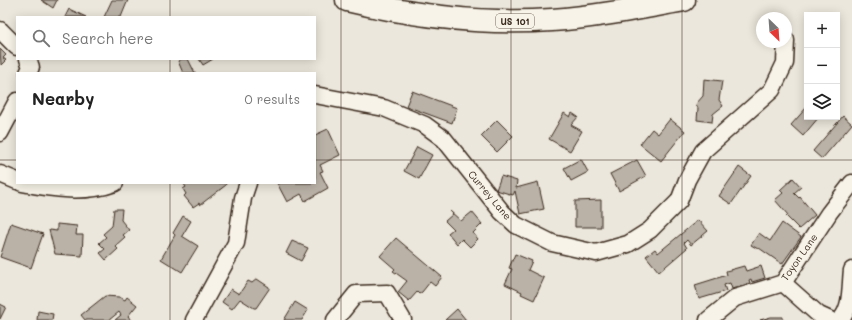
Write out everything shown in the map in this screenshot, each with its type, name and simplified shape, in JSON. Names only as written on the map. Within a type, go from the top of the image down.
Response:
[{"type":"highway","name":"US 101","points":[[346,0],[432,17],[492,21],[551,20],[581,17],[684,0]]},
{"type":"street","points":[[0,30],[16,46]]},
{"type":"street","name":"Currey Lane","points":[[316,95],[384,108],[425,124],[444,139],[502,212],[516,225],[552,243],[596,253],[628,244],[650,230],[679,200],[687,180],[703,151],[772,90],[785,63],[786,48]]},
{"type":"street","points":[[28,60],[31,68],[29,72]]},
{"type":"street","points":[[0,133],[16,103]]},
{"type":"street","points":[[0,174],[16,181]]},
{"type":"street","name":"Toyon Lane","points":[[708,320],[735,298],[783,283],[829,213],[852,183]]},
{"type":"street","points":[[27,184],[59,190],[106,186],[112,184]]},
{"type":"street","points":[[194,320],[236,244],[243,198],[248,184]]},
{"type":"street","points":[[840,320],[846,315],[849,306],[852,270]]},
{"type":"street","points":[[783,283],[819,315],[830,320]]},
{"type":"street","points":[[335,320],[356,294],[387,293],[403,320]]},
{"type":"building","points":[[41,0],[57,0],[53,8]]},
{"type":"building","points":[[112,0],[128,0],[121,16],[104,16]]},
{"type":"building","points":[[69,9],[84,16],[66,16]]},
{"type":"building","points":[[0,49],[6,55],[3,58],[6,60],[1,65]]},
{"type":"building","points":[[188,60],[194,72],[183,72],[178,61]]},
{"type":"building","points":[[200,60],[211,60],[203,65]]},
{"type":"building","points":[[704,79],[722,81],[719,100],[723,106],[713,114],[712,122],[697,120],[698,108],[696,104],[703,96]]},
{"type":"building","points":[[412,91],[457,108],[452,123],[406,106]]},
{"type":"building","points":[[804,110],[804,120],[816,120],[803,136],[791,125]]},
{"type":"building","points":[[564,113],[570,117],[572,113],[578,117],[571,125],[582,131],[570,151],[549,139]]},
{"type":"building","points":[[843,116],[852,124],[822,159],[813,151]]},
{"type":"building","points":[[670,119],[685,131],[661,161],[640,144],[652,129],[658,134]]},
{"type":"building","points":[[497,120],[513,136],[497,152],[481,136]]},
{"type":"building","points":[[328,129],[340,155],[320,165],[323,171],[320,172],[328,188],[305,201],[301,194],[287,202],[278,184],[316,184],[316,135]]},
{"type":"building","points":[[417,147],[432,155],[419,179],[404,171]]},
{"type":"building","points":[[581,159],[588,172],[571,181],[564,168]]},
{"type":"building","points":[[637,160],[646,176],[619,191],[610,174]]},
{"type":"building","points":[[739,167],[751,176],[731,204],[719,196]]},
{"type":"building","points":[[501,176],[517,181],[516,188],[538,182],[544,209],[520,214],[515,191],[513,195],[496,190]]},
{"type":"building","points":[[793,178],[801,187],[794,193],[799,198],[800,197],[815,215],[799,229],[786,216],[788,215],[775,200],[783,193],[780,190]]},
{"type":"building","points":[[184,184],[226,185],[200,205],[199,203],[193,207],[184,196],[186,194],[183,189],[186,187]]},
{"type":"building","points":[[601,200],[601,227],[575,227],[575,201]]},
{"type":"building","points":[[114,209],[122,209],[121,220],[129,230],[123,235],[125,237],[115,246],[118,249],[106,260],[100,253],[105,249],[99,243],[106,237],[103,234],[112,226]]},
{"type":"building","points":[[450,211],[461,221],[472,212],[482,224],[473,233],[478,239],[470,247],[462,239],[457,244],[448,233],[453,229],[445,221],[453,214]]},
{"type":"building","points":[[183,216],[191,221],[182,236],[198,246],[182,272],[161,259],[175,235],[173,233]]},
{"type":"building","points":[[698,220],[708,231],[691,245],[687,240],[684,243],[687,248],[659,272],[646,256],[655,249],[658,253]]},
{"type":"building","points":[[11,223],[43,234],[31,268],[0,257]]},
{"type":"building","points":[[782,223],[801,237],[782,264],[759,248],[758,249],[751,245],[759,233],[770,241]]},
{"type":"building","points":[[57,224],[77,226],[76,235],[83,235],[82,256],[55,254],[49,230],[57,231]]},
{"type":"building","points":[[396,238],[442,277],[435,286],[430,282],[422,292],[419,294],[417,292],[409,301],[398,292],[407,281],[393,271],[395,269],[380,256]]},
{"type":"building","points":[[292,241],[308,248],[301,261],[286,253]]},
{"type":"building","points":[[515,254],[532,261],[528,270],[544,278],[534,300],[521,294],[522,292],[505,284],[512,269],[509,268]]},
{"type":"building","points":[[744,266],[746,271],[761,266],[765,278],[752,282],[751,279],[749,280],[750,283],[732,289],[730,283],[724,285],[726,291],[699,299],[695,285],[727,275],[726,271]]},
{"type":"building","points":[[257,279],[269,287],[269,289],[256,308],[240,299],[232,309],[222,302],[231,289],[239,294],[248,281],[252,283]]},
{"type":"building","points":[[105,296],[119,297],[125,300],[127,297],[137,305],[128,316],[131,320],[115,320],[121,315],[119,312],[109,320],[85,320],[81,315]]},
{"type":"building","points":[[295,302],[308,310],[302,320],[284,320]]},
{"type":"building","points":[[0,304],[6,307],[0,319]]},
{"type":"building","points":[[457,309],[466,320],[445,320]]},
{"type":"building","points":[[38,311],[53,314],[52,320],[37,320]]},
{"type":"building","points":[[771,317],[783,317],[783,320],[760,320]]}]
